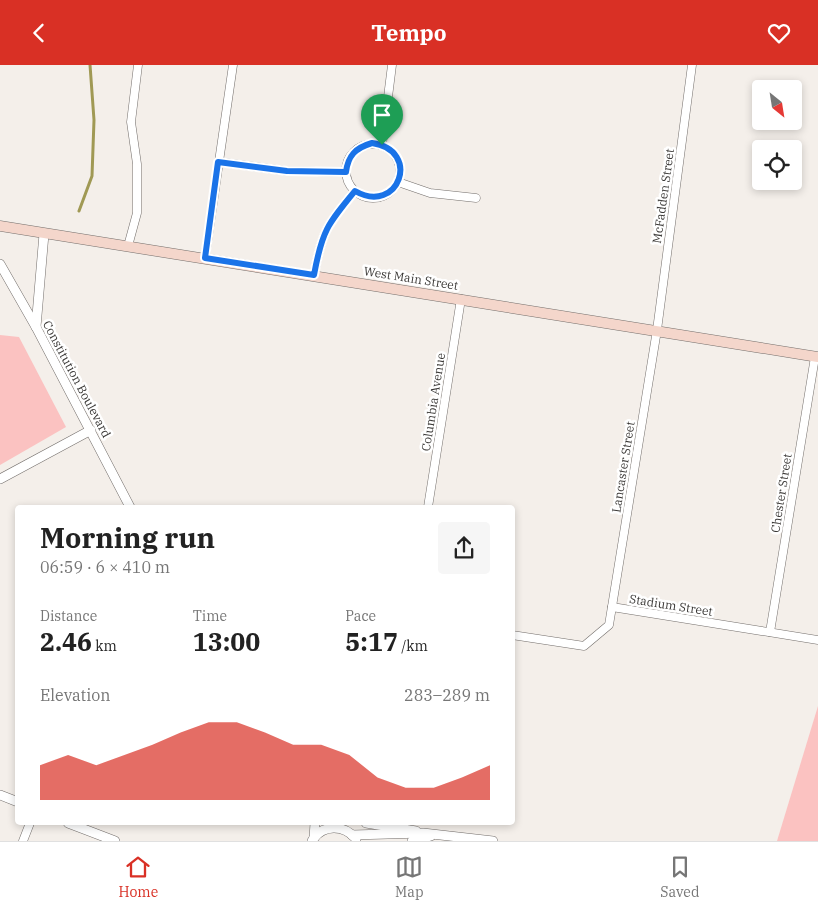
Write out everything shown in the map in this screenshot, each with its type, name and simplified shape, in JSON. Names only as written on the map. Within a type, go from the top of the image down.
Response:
[{"type":"main road","name":"West Main Street","points":[[0,226],[816,357]]},
{"type":"street","points":[[128,246],[137,213],[137,164],[131,122],[138,65]]},
{"type":"street","points":[[205,258],[233,65]]},
{"type":"street","points":[[382,145],[392,65]]},
{"type":"street","name":"McFadden Street","points":[[657,330],[692,65]]},
{"type":"street","points":[[366,145],[382,145],[391,150],[398,158],[400,169],[398,181],[394,188],[385,195],[375,198],[364,196],[355,191],[349,183],[346,172],[347,162],[353,153],[366,145]]},
{"type":"street","points":[[218,162],[287,171],[346,172]]},
{"type":"street","points":[[398,181],[430,193],[476,198]]},
{"type":"street","points":[[314,275],[320,242],[327,227],[355,191]]},
{"type":"street","points":[[36,327],[44,234]]},
{"type":"street","name":"Constitution Boulevard","points":[[0,264],[36,327],[129,505]]},
{"type":"street","name":"Columbia Avenue","points":[[428,505],[461,299]]},
{"type":"street","name":"Lancaster Street","points":[[612,607],[657,330]]},
{"type":"street","name":"Chester Street","points":[[770,632],[816,357]]},
{"type":"street","points":[[0,479],[91,430]]},
{"type":"street","name":"Stadium Street","points":[[515,635],[584,646],[609,625],[612,607],[818,640]]},
{"type":"street","points":[[0,795],[15,801]]},
{"type":"street","points":[[23,841],[29,825]]},
{"type":"street","points":[[73,825],[115,841]]},
{"type":"street","points":[[313,839],[315,825]]},
{"type":"street","points":[[313,839],[334,825],[355,838],[423,833],[492,841]]},
{"type":"street","points":[[384,825],[402,827],[423,833]]},
{"type":"street","points":[[412,841],[440,834]]},
{"type":"shaded area","points":[[0,335],[19,337],[66,427],[0,465]]},
{"type":"shaded area","points":[[818,706],[818,841],[777,841]]},
{"type":"waterway","points":[[79,211],[92,176],[94,120],[90,65]]},
{"type":"route","points":[[372,143],[382,145],[391,150],[398,158],[399,179],[394,188],[385,195],[375,198],[364,196],[355,191],[332,218],[327,227],[320,242],[314,275],[205,258],[218,162],[287,171],[346,172],[347,162],[361,146],[372,143]]}]
